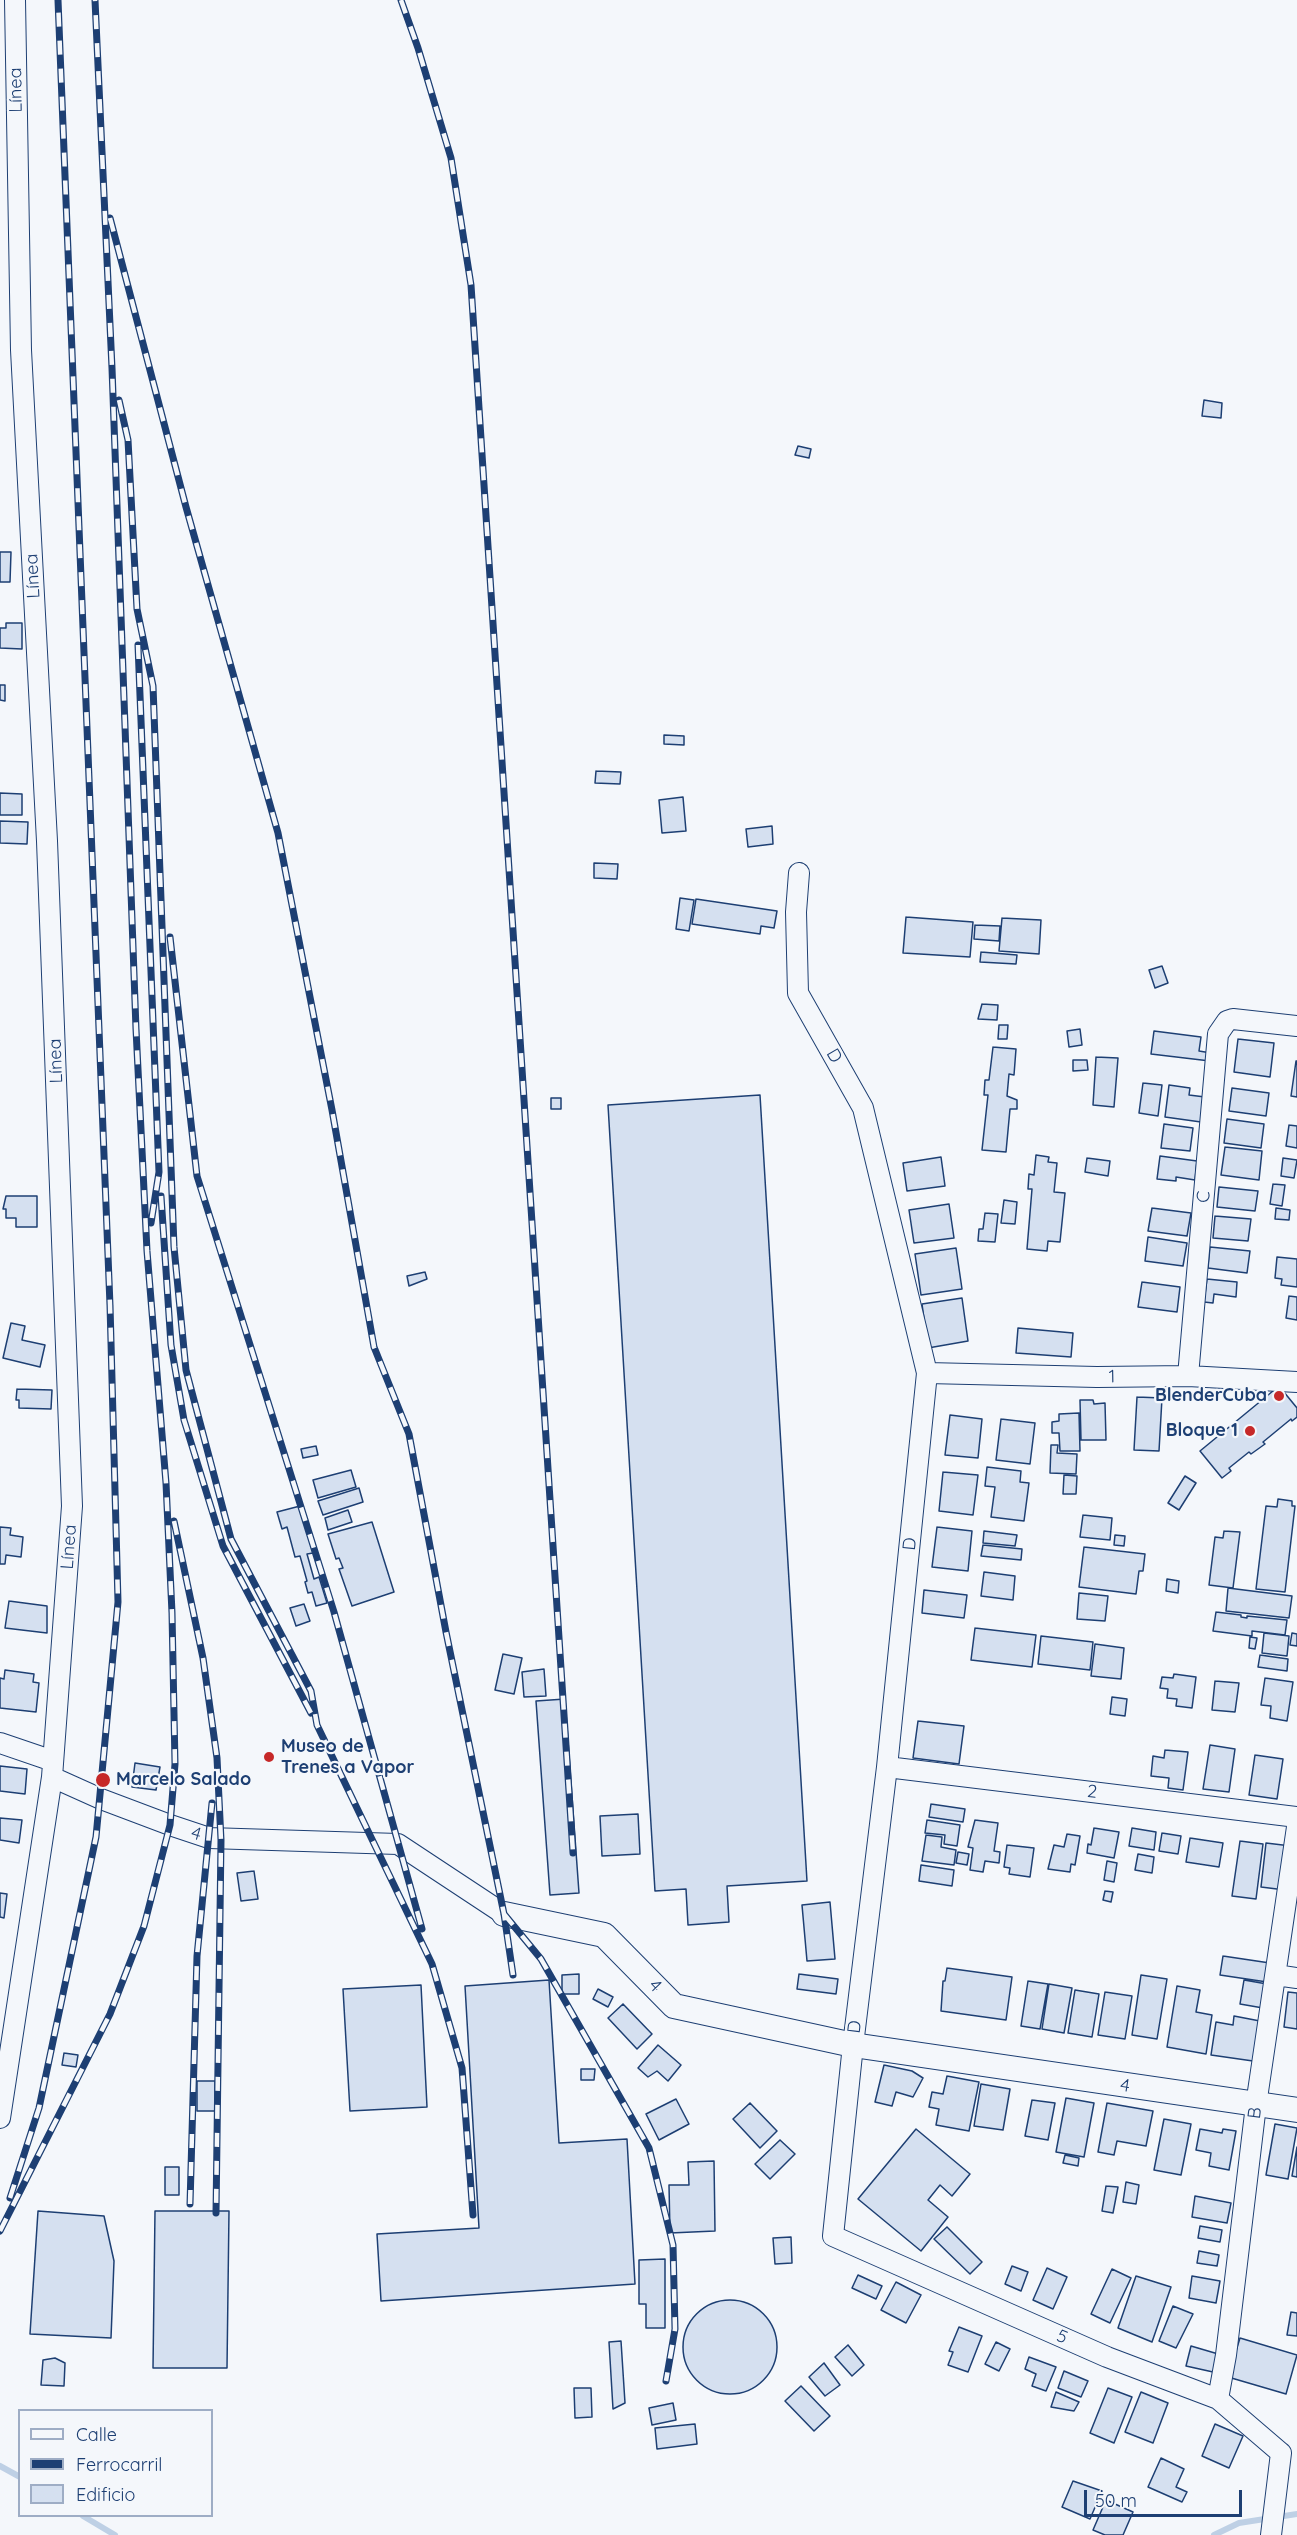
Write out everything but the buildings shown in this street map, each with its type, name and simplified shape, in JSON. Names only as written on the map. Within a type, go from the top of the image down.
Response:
[{"type":"street","name":"Línea","points":[[0,2118],[52,1769],[72,1506],[47,841],[21,350],[15,0]]},
{"type":"street","name":"D","points":[[799,873],[796,912],[798,993],[863,1108],[927,1373],[887,1767],[853,2044],[833,2236]]},
{"type":"street","name":"C","points":[[1188,1376],[1218,1034],[1227,1021],[1233,1019],[1297,1026]]},
{"type":"street","name":"1","points":[[927,1373],[1097,1377],[1188,1376],[1297,1382]]},
{"type":"street","name":"4","points":[[0,1743],[121,1807],[209,1838],[398,1844],[504,1914],[604,1935],[674,2006],[853,2044],[1297,2110]]},
{"type":"street","name":"2","points":[[887,1767],[1297,1817]]},
{"type":"street","name":"B","points":[[1218,2399],[1226,2355],[1256,2105],[1297,1827]]},
{"type":"street","points":[[1276,1975],[1297,1978]]},
{"type":"street","name":"5","points":[[833,2236],[1107,2357],[1218,2399],[1289,2450]]},
{"type":"street","points":[[1271,2535],[1278,2493],[1289,2450]]},
{"type":"waterway","points":[[0,2466],[18,2476]]},
{"type":"waterway","points":[[1214,2535],[1239,2523],[1297,2514]]},
{"type":"waterway","points":[[85,2517],[115,2535]]},
{"type":"railway","points":[[10,2198],[39,2108],[96,1837],[118,1602],[110,1305],[58,0]]},
{"type":"railway","points":[[0,2231],[110,2014],[144,1926],[170,1825],[175,1764],[172,1613],[166,1483],[147,1251],[136,1029],[112,368],[95,0]]},
{"type":"railway","points":[[401,0],[451,158],[471,285],[573,1853]]},
{"type":"railway","points":[[110,218],[186,507],[278,833],[332,1110],[374,1347],[409,1434],[446,1632],[504,1914],[513,1975]]},
{"type":"railway","points":[[119,400],[128,440],[137,609],[153,686],[174,1247],[186,1370],[231,1539],[311,1691],[317,1725],[432,1964],[462,2068],[473,2215]]},
{"type":"railway","points":[[138,645],[159,1172],[151,1223]]},
{"type":"railway","points":[[170,937],[197,1176],[334,1612],[422,1929]]},
{"type":"railway","points":[[161,1196],[171,1345],[184,1420],[223,1546],[311,1713]]},
{"type":"railway","points":[[174,1521],[203,1658],[217,1758],[221,1840],[216,2213]]},
{"type":"railway","points":[[190,2204],[197,1956],[212,1803]]},
{"type":"railway","points":[[504,1914],[541,1959],[649,2148],[673,2245],[675,2329],[666,2381]]},
{"type":"place","name":"BlenderCuba","points":[[1279,1396]]},
{"type":"place","name":"Bloque 1","points":[[1250,1431]]},
{"type":"place","name":"Museo de Trenes a Vapor","points":[[269,1757]]},
{"type":"place","name":"Marcelo Salado","points":[[103,1780]]}]
